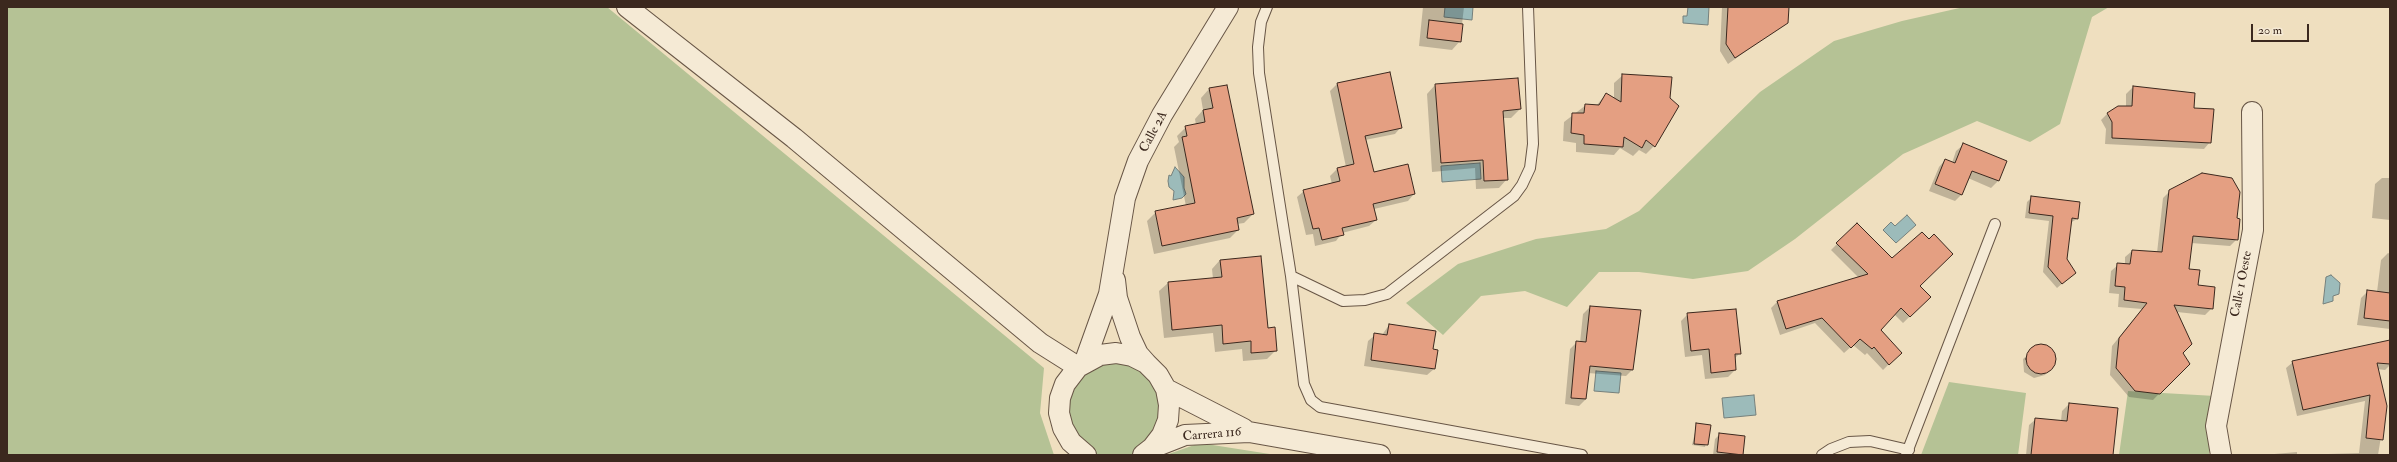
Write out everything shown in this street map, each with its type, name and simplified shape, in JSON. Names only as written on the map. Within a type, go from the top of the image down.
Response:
[{"type":"street","points":[[627,7],[794,138],[1040,343],[1082,364],[1100,355],[1116,353],[1132,356],[1146,363],[1158,374],[1166,389],[1169,405],[1168,420],[1162,435],[1148,451]]},
{"type":"street","name":"Calle 2A","points":[[1065,384],[1082,364],[1104,313],[1114,270],[1125,198],[1138,161],[1162,115],[1219,25],[1228,7]]},
{"type":"street","name":"Calle 1 Oeste","points":[[2221,455],[2216,426],[2253,230],[2252,112]]},
{"type":"street","name":"Calle 2A","points":[[1114,270],[1117,298],[1130,337],[1138,354],[1146,363]]},
{"type":"street","points":[[1040,343],[1065,384],[1060,398],[1059,414],[1063,428],[1072,448],[1086,455]]},
{"type":"street","name":"Carrera 116","points":[[1166,389],[1221,419],[1249,432]]},
{"type":"street","name":"Carrera 116","points":[[1148,451],[1185,435],[1249,432],[1380,455]]},
{"type":"lane","points":[[1267,7],[1261,22],[1258,47],[1259,73],[1291,276],[1305,392],[1311,400],[1320,407],[1582,455]]},
{"type":"lane","points":[[1291,276],[1343,301],[1365,300],[1387,294],[1514,196],[1522,185],[1530,168],[1533,144],[1528,7]]},
{"type":"lane","points":[[1822,455],[1831,449],[1849,442],[1870,441],[1907,452],[1995,224]]},
{"type":"green space","points":[[7,7],[607,7],[1044,368],[1040,413],[1054,455],[7,455]]},
{"type":"green space","points":[[1964,7],[2109,7],[2092,17],[2060,124],[2030,142],[1977,121],[1903,154],[1795,239],[1748,271],[1693,279],[1639,272],[1599,272],[1567,307],[1525,291],[1481,296],[1443,335],[1406,303],[1458,264],[1536,239],[1606,229],[1639,211],[1760,92],[1834,41],[1902,21]]},
{"type":"green space","points":[[1132,356],[1169,405],[1143,455],[1086,455],[1060,398],[1078,367]]},
{"type":"green space","points":[[1949,382],[2026,393],[2018,455],[1921,455]]},
{"type":"green space","points":[[2128,391],[2215,396],[2209,455],[2119,455]]},
{"type":"green space","points":[[1200,443],[1276,455],[1166,455]]},
{"type":"water","points":[[1445,7],[1473,7],[1472,20],[1444,17]]},
{"type":"water","points":[[1688,7],[1709,7],[1708,25],[1683,23],[1683,16],[1687,16]]},
{"type":"water","points":[[1480,163],[1481,179],[1442,182],[1441,166]]},
{"type":"water","points":[[1175,167],[1184,177],[1184,188],[1186,194],[1182,198],[1173,200],[1174,191],[1169,187],[1168,181],[1169,175],[1171,176]]},
{"type":"water","points":[[1907,215],[1916,225],[1896,243],[1883,230],[1891,222],[1895,226]]},
{"type":"water","points":[[2331,275],[2340,283],[2339,294],[2333,296],[2333,301],[2323,304],[2326,277]]},
{"type":"water","points":[[1596,371],[1621,373],[1619,393],[1594,391]]},
{"type":"water","points":[[1754,395],[1756,415],[1724,418],[1722,398]]},
{"type":"building","points":[[1728,7],[1789,7],[1788,23],[1735,58],[1726,44]]},
{"type":"building","points":[[1429,20],[1463,24],[1461,42],[1427,38]]},
{"type":"building","points":[[1390,72],[1402,128],[1365,136],[1374,172],[1408,164],[1415,194],[1373,204],[1377,220],[1342,228],[1344,235],[1322,240],[1319,228],[1313,229],[1303,190],[1340,181],[1337,168],[1354,164],[1337,83]]},
{"type":"building","points":[[1622,74],[1672,77],[1670,98],[1679,106],[1655,147],[1646,140],[1642,148],[1624,137],[1623,147],[1584,144],[1584,135],[1571,133],[1572,113],[1584,113],[1585,104],[1599,105],[1606,93],[1621,102]]},
{"type":"building","points":[[1518,78],[1521,109],[1503,111],[1508,180],[1484,181],[1483,160],[1441,163],[1435,84]]},
{"type":"building","points":[[1227,85],[1254,214],[1237,218],[1239,230],[1162,246],[1155,211],[1195,203],[1182,137],[1187,136],[1185,126],[1205,122],[1203,110],[1213,108],[1209,88]]},
{"type":"building","points":[[2133,86],[2195,93],[2194,108],[2214,109],[2211,143],[2112,138],[2112,122],[2107,113],[2118,106],[2132,106]]},
{"type":"building","points":[[1963,143],[2007,161],[1999,181],[1972,171],[1962,195],[1935,184],[1945,159],[1955,163]]},
{"type":"building","points":[[2202,173],[2232,178],[2240,192],[2237,218],[2240,219],[2238,240],[2193,236],[2189,269],[2200,270],[2198,285],[2215,287],[2213,309],[2174,305],[2192,344],[2183,353],[2190,364],[2160,394],[2135,391],[2116,368],[2119,338],[2147,303],[2124,300],[2125,287],[2115,286],[2117,263],[2130,264],[2132,250],[2162,252],[2169,190]]},
{"type":"building","points":[[2031,196],[2080,202],[2078,219],[2072,218],[2067,259],[2076,273],[2062,284],[2048,267],[2053,216],[2029,213]]},
{"type":"building","points":[[1857,223],[1892,258],[1922,232],[1929,239],[1934,234],[1953,254],[1920,286],[1931,297],[1910,317],[1901,308],[1881,330],[1902,353],[1889,365],[1874,347],[1872,349],[1860,339],[1851,348],[1822,318],[1786,329],[1777,301],[1868,274],[1836,243]]},
{"type":"building","points":[[1261,256],[1268,328],[1275,327],[1277,351],[1251,353],[1251,341],[1223,344],[1222,325],[1172,330],[1168,282],[1222,277],[1220,260]]},
{"type":"building","points":[[2367,290],[2390,293],[2390,321],[2364,318]]},
{"type":"building","points":[[1590,306],[1641,310],[1633,370],[1590,366],[1586,399],[1571,398],[1576,341],[1586,342]]},
{"type":"building","points":[[1736,309],[1741,354],[1735,354],[1736,370],[1711,373],[1709,349],[1691,351],[1687,313]]},
{"type":"building","points":[[1389,324],[1436,331],[1433,349],[1438,350],[1435,369],[1371,360],[1374,333],[1387,335]]},
{"type":"building","points":[[2390,340],[2390,364],[2377,363],[2387,406],[2383,440],[2366,438],[2370,395],[2303,410],[2292,361]]},
{"type":"building","points":[[2041,344],[2051,349],[2056,359],[2051,369],[2041,374],[2031,369],[2026,359],[2031,349]]},
{"type":"building","points":[[2069,403],[2118,408],[2113,455],[2031,455],[2035,418],[2067,421]]},
{"type":"building","points":[[1696,423],[1711,425],[1708,445],[1694,444]]},
{"type":"building","points":[[1719,433],[1745,436],[1743,455],[1717,452]]}]
